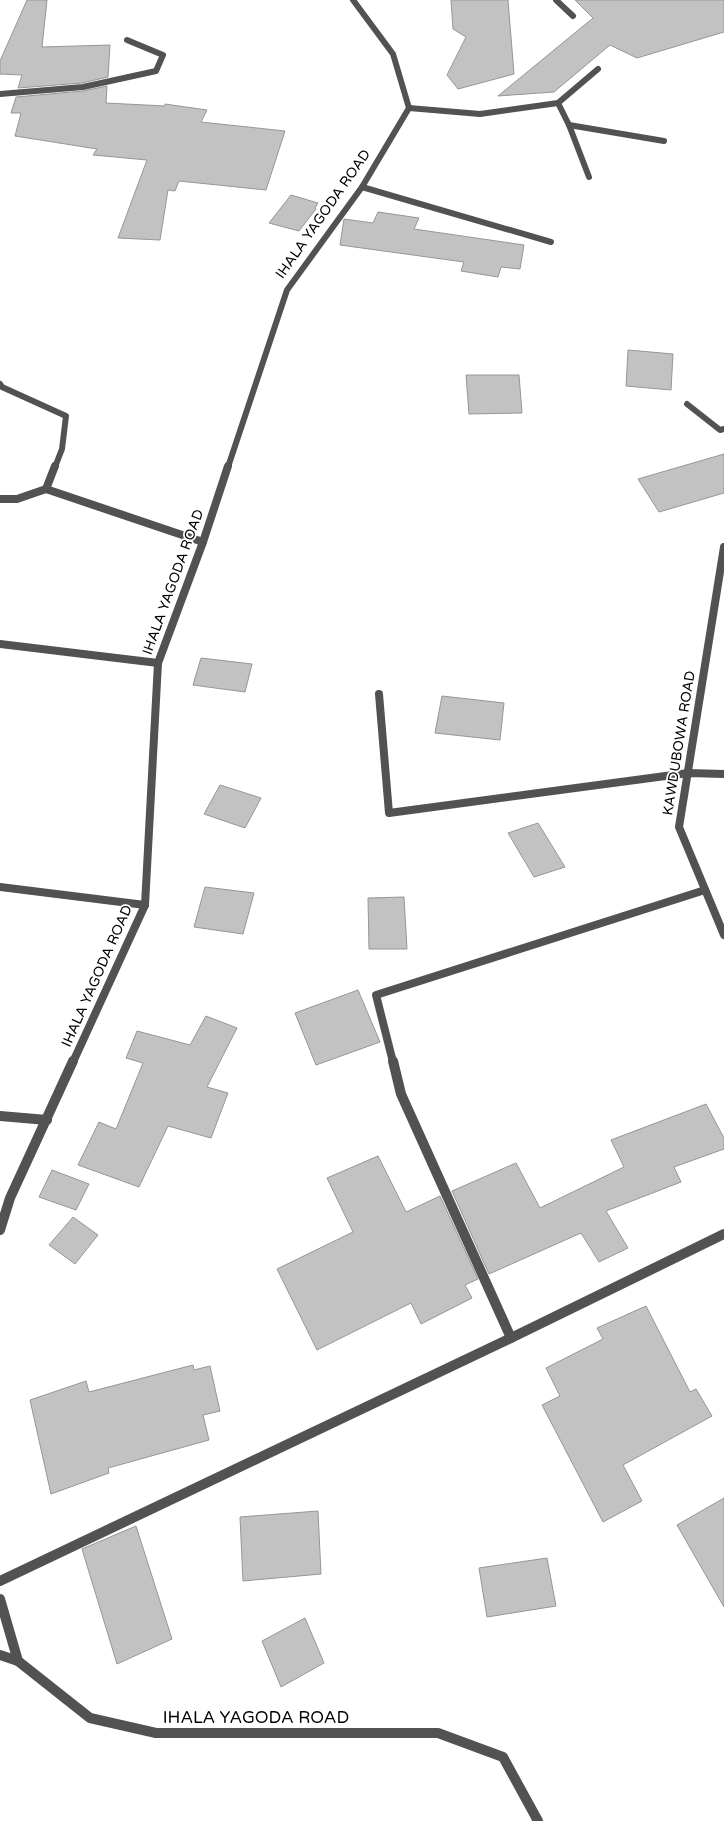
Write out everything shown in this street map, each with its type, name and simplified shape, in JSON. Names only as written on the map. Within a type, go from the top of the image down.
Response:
[{"type":"street","points":[[353,0],[393,54],[409,108],[480,114],[558,103],[598,69]]},
{"type":"street","points":[[556,0],[573,16]]},
{"type":"street","points":[[0,94],[83,87],[156,71],[163,55],[127,40]]},
{"type":"street","points":[[558,103],[569,125],[589,177]]},
{"type":"street","name":"IHALA YAGODA ROAD","points":[[0,1230],[10,1198],[145,905],[158,663],[203,542],[287,290],[362,187],[409,108]]},
{"type":"street","points":[[569,125],[664,141]]},
{"type":"street","points":[[362,187],[551,242]]},
{"type":"street","points":[[0,384],[2,387],[66,416],[62,449],[46,489]]},
{"type":"street","points":[[687,404],[720,430],[724,429]]},
{"type":"street","points":[[0,499],[17,499],[46,489],[203,542]]},
{"type":"street","name":"KAWDUBOWA ROAD","points":[[724,547],[679,827],[724,935]]},
{"type":"street","points":[[0,644],[158,663]]},
{"type":"street","points":[[379,694],[389,813],[688,773],[724,774]]},
{"type":"street","points":[[0,887],[145,905]]},
{"type":"street","points":[[511,1338],[402,1094],[376,995],[705,890]]},
{"type":"street","points":[[0,1116],[47,1120]]},
{"type":"street","points":[[0,1581],[511,1338],[724,1234]]},
{"type":"street","points":[[0,1599],[18,1661]]},
{"type":"street","name":"IHALA YAGODA ROAD","points":[[0,1655],[18,1661],[90,1718],[156,1733],[438,1733],[503,1757],[538,1821]]},
{"type":"building","points":[[27,0],[47,0],[42,47],[110,45],[108,77],[82,83],[18,88],[22,75],[0,74],[0,61]]},
{"type":"building","points":[[451,0],[508,0],[514,74],[458,89],[447,75],[466,37],[453,29]]},
{"type":"building","points":[[575,0],[724,0],[724,32],[637,58],[610,45],[554,92],[498,96],[593,18]]},
{"type":"building","points":[[107,86],[106,103],[165,106],[165,104],[207,110],[201,122],[285,131],[266,190],[179,181],[175,191],[168,190],[160,240],[118,238],[147,160],[93,155],[97,149],[15,136],[21,113],[11,113],[16,97],[83,91]]},
{"type":"building","points":[[291,195],[318,203],[315,208],[316,209],[299,231],[269,223]]},
{"type":"building","points":[[378,212],[419,218],[414,229],[524,245],[520,269],[501,267],[498,277],[461,271],[464,262],[340,245],[344,219],[373,223]]},
{"type":"building","points":[[628,350],[673,354],[671,390],[626,386]]},
{"type":"building","points":[[466,375],[519,375],[522,413],[469,414]]},
{"type":"building","points":[[724,454],[724,493],[659,512],[638,479]]},
{"type":"building","points":[[201,658],[252,664],[245,692],[193,685]]},
{"type":"building","points":[[442,696],[504,703],[500,740],[435,733]]},
{"type":"building","points":[[220,785],[261,798],[245,828],[204,814]]},
{"type":"building","points":[[538,823],[565,867],[534,877],[508,833]]},
{"type":"building","points":[[205,887],[254,893],[243,934],[194,927]]},
{"type":"building","points":[[404,897],[407,949],[369,949],[368,898]]},
{"type":"building","points":[[358,990],[380,1042],[316,1065],[295,1013]]},
{"type":"building","points":[[206,1016],[237,1028],[207,1087],[228,1093],[211,1138],[168,1126],[139,1187],[78,1165],[99,1122],[116,1129],[143,1063],[126,1058],[137,1031],[190,1045]]},
{"type":"building","points":[[706,1104],[724,1138],[724,1149],[674,1167],[681,1182],[606,1211],[628,1248],[599,1262],[581,1233],[489,1274],[452,1191],[516,1163],[540,1208],[624,1167],[611,1140]]},
{"type":"building","points":[[378,1156],[406,1212],[440,1196],[478,1279],[465,1285],[472,1298],[421,1324],[411,1303],[317,1350],[277,1269],[353,1232],[327,1178]]},
{"type":"building","points":[[52,1170],[89,1184],[76,1210],[39,1197]]},
{"type":"building","points":[[73,1217],[98,1235],[75,1264],[49,1245]]},
{"type":"building","points":[[646,1306],[690,1392],[696,1389],[712,1416],[623,1465],[642,1501],[603,1522],[542,1405],[560,1396],[546,1368],[603,1339],[597,1328]]},
{"type":"building","points":[[193,1365],[194,1370],[210,1366],[220,1411],[203,1415],[209,1440],[108,1468],[109,1473],[51,1494],[30,1400],[86,1381],[89,1392]]},
{"type":"building","points":[[724,1498],[724,1607],[677,1525]]},
{"type":"building","points":[[318,1511],[321,1574],[243,1581],[240,1517]]},
{"type":"building","points":[[136,1526],[172,1639],[117,1664],[82,1549]]},
{"type":"building","points":[[547,1558],[556,1606],[487,1617],[479,1568]]},
{"type":"building","points":[[305,1618],[324,1663],[281,1687],[262,1641]]}]
